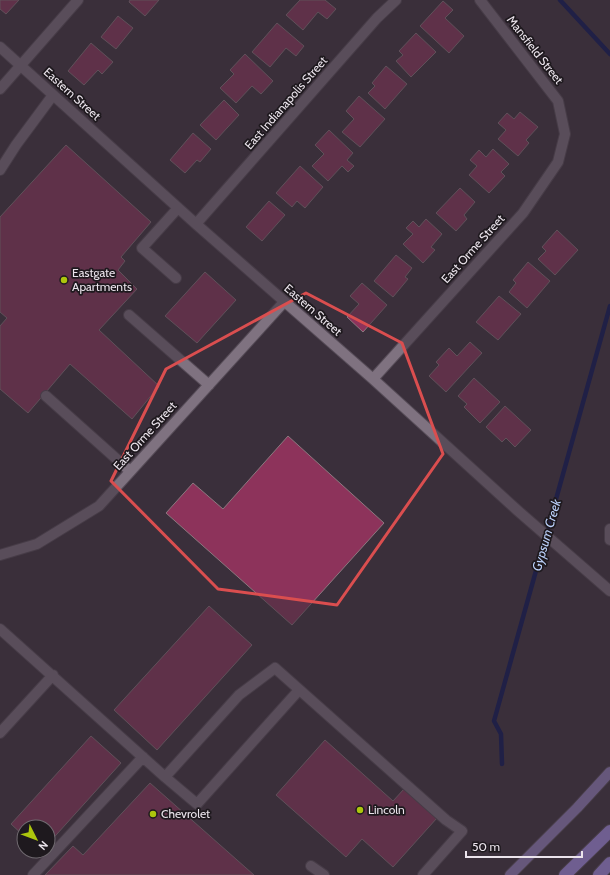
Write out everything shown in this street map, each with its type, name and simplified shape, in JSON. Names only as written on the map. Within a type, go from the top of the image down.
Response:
[{"type":"highway","points":[[565,875],[610,831]]},
{"type":"highway","points":[[599,875],[610,863]]},
{"type":"main road","points":[[510,875],[577,808],[610,772]]},
{"type":"street","points":[[0,89],[78,0]]},
{"type":"street","name":"East Indianapolis Street","points":[[196,224],[377,18],[396,0]]},
{"type":"street","name":"Mansfield Street","points":[[480,0],[558,101],[562,120]]},
{"type":"street","name":"Eastern Street","points":[[0,47],[178,208],[373,379],[517,510],[610,591]]},
{"type":"street","points":[[0,170],[16,145],[53,95]]},
{"type":"street","name":"East Orme Street","points":[[373,379],[523,213],[558,162],[565,134],[562,120]]},
{"type":"street","points":[[176,278],[142,248],[178,208]]},
{"type":"street","name":"East Orme Street","points":[[0,555],[37,544],[99,506],[284,302]]},
{"type":"street","points":[[129,315],[209,385]]},
{"type":"street","points":[[46,396],[130,472]]},
{"type":"street","points":[[610,529],[610,540]]},
{"type":"street","points":[[0,629],[197,804],[300,690]]},
{"type":"street","points":[[165,777],[239,695],[275,668],[440,814],[462,831],[424,875]]},
{"type":"street","points":[[0,732],[52,675]]},
{"type":"street","points":[[33,875],[143,757]]},
{"type":"street","points":[[311,866],[324,875]]},
{"type":"highlighted area","points":[[306,293],[402,343],[443,454],[337,605],[218,589],[111,481],[166,369]]},
{"type":"building","points":[[0,0],[19,0],[6,14],[0,9]]},
{"type":"building","points":[[130,0],[159,0],[145,16],[129,2]]},
{"type":"building","points":[[300,0],[325,0],[336,9],[327,19],[318,12],[303,30],[286,15]]},
{"type":"building","points":[[443,1],[453,10],[445,18],[464,36],[449,53],[420,26]]},
{"type":"building","points":[[118,16],[133,28],[116,49],[101,37]]},
{"type":"building","points":[[277,23],[304,46],[296,56],[286,48],[270,67],[252,52]]},
{"type":"building","points":[[416,33],[436,52],[411,77],[396,61],[403,55],[399,51]]},
{"type":"building","points":[[91,43],[113,62],[102,74],[98,70],[84,85],[68,71]]},
{"type":"building","points":[[245,54],[273,81],[261,94],[252,86],[236,103],[220,88],[234,74],[230,70]]},
{"type":"building","points":[[386,66],[407,84],[385,109],[368,93],[375,86],[372,83]]},
{"type":"building","points":[[359,96],[385,119],[360,147],[342,132],[354,119],[346,111]]},
{"type":"building","points":[[224,100],[239,115],[216,140],[200,125]]},
{"type":"building","points":[[520,112],[538,127],[526,140],[529,143],[518,156],[498,139],[506,130],[498,123],[507,113],[514,119]]},
{"type":"building","points":[[329,130],[353,153],[347,160],[354,166],[348,172],[342,166],[328,181],[312,166],[324,154],[315,145]]},
{"type":"building","points":[[193,133],[211,149],[200,162],[197,160],[185,173],[170,160]]},
{"type":"building","name":"Eastgate Apartments","points":[[66,145],[151,222],[121,257],[125,261],[118,270],[137,289],[99,330],[159,386],[132,419],[70,364],[28,413],[0,389],[0,326],[7,318],[0,312],[0,217]]},
{"type":"building","points":[[493,149],[509,164],[501,172],[505,176],[489,193],[469,175],[477,166],[470,160],[479,150],[486,157]]},
{"type":"building","points":[[300,166],[323,187],[305,208],[297,201],[292,207],[276,193]]},
{"type":"building","points":[[460,188],[475,202],[464,215],[467,219],[456,231],[436,213]]},
{"type":"building","points":[[269,201],[285,215],[262,241],[246,227]]},
{"type":"building","points":[[426,219],[442,234],[431,247],[435,250],[423,263],[403,244],[413,234],[406,228],[413,221],[419,227]]},
{"type":"building","points":[[557,230],[578,250],[555,275],[538,259],[546,251],[542,247]]},
{"type":"building","points":[[396,255],[412,268],[405,277],[408,279],[393,297],[374,281]]},
{"type":"building","points":[[528,262],[550,281],[527,308],[509,292],[516,283],[513,280]]},
{"type":"building","points":[[205,272],[236,300],[197,343],[165,316]]},
{"type":"building","points":[[362,283],[387,305],[363,332],[347,317],[359,304],[350,296]]},
{"type":"building","points":[[499,296],[521,314],[498,340],[476,322]]},
{"type":"building","points":[[470,342],[482,353],[446,392],[429,376],[439,365],[436,362],[449,348],[457,356]]},
{"type":"building","points":[[474,378],[500,402],[480,423],[464,407],[467,404],[458,396]]},
{"type":"building","points":[[505,406],[531,430],[515,447],[506,438],[502,442],[486,427]]},
{"type":"building","points":[[288,436],[384,523],[292,625],[166,513],[193,483],[223,509]]},
{"type":"building","points":[[209,606],[252,645],[157,750],[114,710]]},
{"type":"building","points":[[91,736],[121,763],[56,835],[56,819],[16,819],[16,829],[11,824]]},
{"type":"building","name":"Lincoln","points":[[325,740],[393,801],[404,789],[437,818],[393,867],[362,839],[346,857],[276,795]]},
{"type":"building","name":"Chevrolet","points":[[150,783],[254,875],[45,875],[73,846],[83,855]]},
{"type":"waterway","name":"Gypsum Creek","points":[[560,0],[610,54]]},
{"type":"waterway","name":"Gypsum Creek","points":[[502,764],[501,734],[494,721],[610,306]]},
{"type":"place","name":"Eastgate Apartments","points":[[64,280]]},
{"type":"place","name":"Lincoln","points":[[360,810]]},
{"type":"place","name":"Chevrolet","points":[[153,814]]}]
